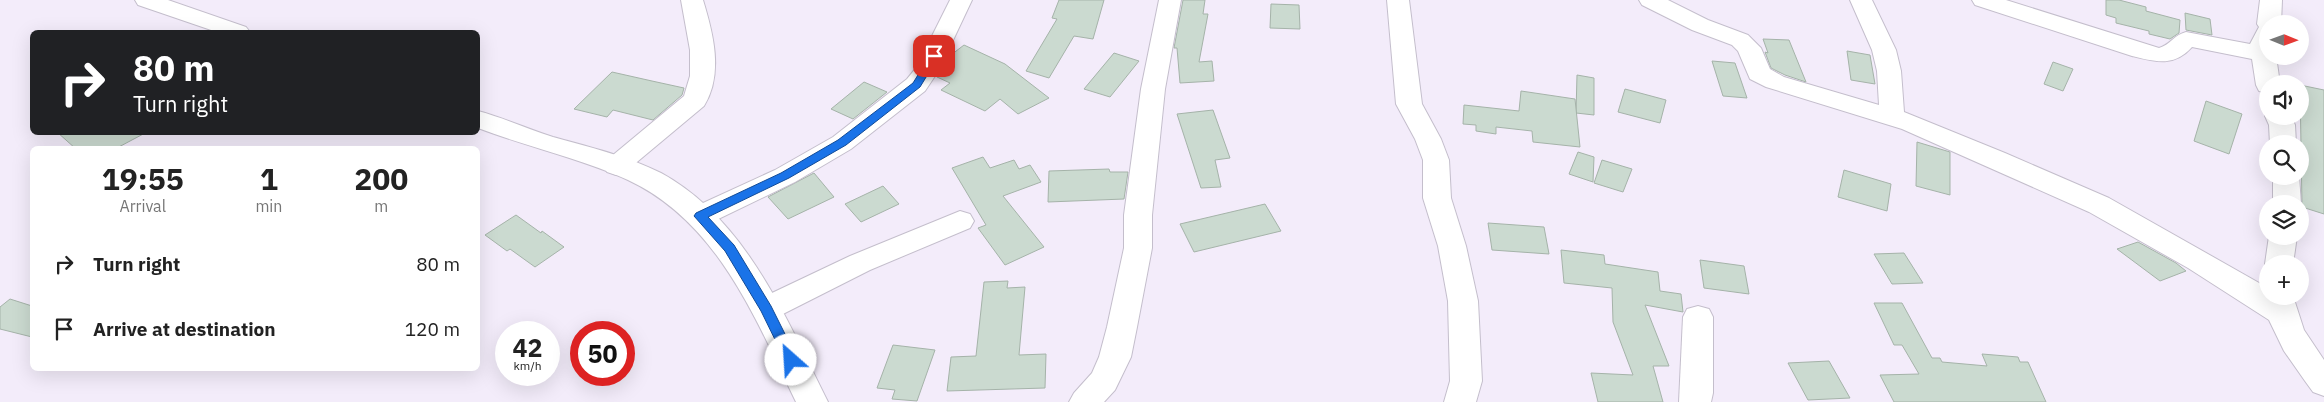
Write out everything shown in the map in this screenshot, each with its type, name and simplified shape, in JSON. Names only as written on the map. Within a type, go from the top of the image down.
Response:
[{"type":"street","points":[[146,0],[232,30]]},
{"type":"street","points":[[616,166],[695,100],[702,86],[703,38],[692,0]]},
{"type":"street","points":[[700,216],[785,176],[842,143],[916,85],[932,62],[960,0]]},
{"type":"street","points":[[1085,402],[1104,381],[1114,356],[1122,327],[1138,248],[1138,215],[1153,89],[1170,0]]},
{"type":"street","points":[[1398,0],[1409,104],[1428,139],[1436,160],[1437,198],[1452,246],[1463,301],[1466,381],[1460,402]]},
{"type":"street","points":[[1650,0],[1700,25],[1740,40],[1748,48],[1759,74],[1775,82],[1910,123],[1996,159],[2099,205],[2259,293]]},
{"type":"street","points":[[1861,0],[1884,50],[1890,71],[1892,117]]},
{"type":"street","points":[[1983,0],[2141,51],[2159,55],[2174,52],[2186,39],[2259,43]]},
{"type":"street","points":[[2270,15],[2271,0]]},
{"type":"street","points":[[480,120],[616,166],[662,186],[700,216],[730,248],[766,309],[812,402]]},
{"type":"street","points":[[766,309],[860,263],[960,221]]},
{"type":"street","points":[[2279,305],[2291,339],[2324,383]]},
{"type":"street","points":[[1695,402],[1698,393],[1698,317]]},
{"type":"building","points":[[1059,0],[1104,0],[1093,39],[1074,36],[1049,78],[1026,71],[1057,19],[1052,18]]},
{"type":"building","points":[[1183,0],[1205,0],[1203,14],[1208,14],[1199,62],[1212,61],[1214,81],[1180,83],[1177,48],[1174,48]]},
{"type":"building","points":[[2106,0],[2119,0],[2146,7],[2146,11],[2180,20],[2179,33],[2170,39],[2149,34],[2149,31],[2116,23],[2116,18],[2106,15]]},
{"type":"building","points":[[1271,4],[1299,5],[1300,29],[1270,28]]},
{"type":"building","points":[[2185,13],[2210,19],[2212,35],[2186,30]]},
{"type":"building","points":[[1763,39],[1789,40],[1806,82],[1771,68],[1765,52],[1768,53]]},
{"type":"building","points":[[964,45],[1005,64],[1049,98],[1018,114],[1000,99],[985,111],[941,90],[950,83],[937,77],[947,58]]},
{"type":"building","points":[[1847,51],[1870,55],[1875,84],[1851,80]]},
{"type":"building","points":[[1114,53],[1139,61],[1110,97],[1084,89]]},
{"type":"building","points":[[1712,61],[1735,63],[1747,98],[1723,96]]},
{"type":"building","points":[[2053,62],[2073,69],[2063,91],[2044,84]]},
{"type":"building","points":[[612,72],[684,88],[682,95],[653,120],[613,110],[607,117],[574,109]]},
{"type":"building","points":[[1577,75],[1594,78],[1594,115],[1576,113]]},
{"type":"building","points":[[864,82],[887,92],[853,119],[831,109]]},
{"type":"building","points":[[2309,87],[2324,90],[2324,214],[2309,209],[2309,195],[2302,195],[2302,185],[2309,185],[2309,135],[2301,135],[2301,125],[2309,125]]},
{"type":"building","points":[[1625,89],[1666,100],[1660,123],[1618,112]]},
{"type":"building","points":[[1521,91],[1575,99],[1580,147],[1533,142],[1532,131],[1496,127],[1496,134],[1476,131],[1476,125],[1463,124],[1464,105],[1519,111]]},
{"type":"building","points":[[2206,101],[2242,114],[2229,154],[2194,141]]},
{"type":"building","points":[[1213,110],[1230,158],[1215,160],[1221,187],[1201,188],[1177,114]]},
{"type":"building","points":[[60,135],[141,135],[121,146],[73,146]]},
{"type":"building","points":[[1917,142],[1950,152],[1950,195],[1916,186]]},
{"type":"building","points":[[1578,152],[1594,157],[1593,182],[1569,174]]},
{"type":"building","points":[[983,157],[990,168],[1014,160],[1019,169],[1030,165],[1041,182],[1003,196],[1044,247],[1005,265],[978,228],[986,225],[952,168]]},
{"type":"building","points":[[1602,160],[1632,169],[1623,192],[1594,183]]},
{"type":"building","points":[[1109,169],[1110,172],[1128,172],[1124,199],[1048,202],[1049,171]]},
{"type":"building","points":[[1844,170],[1891,184],[1887,211],[1838,197]]},
{"type":"building","points":[[814,173],[834,197],[788,219],[768,197]]},
{"type":"building","points":[[883,186],[899,204],[861,222],[845,204]]},
{"type":"building","points":[[1265,204],[1281,231],[1194,252],[1180,224]]},
{"type":"building","points":[[516,215],[564,247],[535,267],[510,249],[507,251],[485,235]]},
{"type":"building","points":[[1488,223],[1544,227],[1549,254],[1492,250]]},
{"type":"building","points":[[2138,242],[2176,263],[2186,271],[2160,281],[2117,249]]},
{"type":"building","points":[[1561,250],[1604,255],[1605,264],[1658,272],[1660,291],[1681,294],[1683,312],[1645,305],[1669,366],[1653,366],[1663,402],[1598,402],[1591,373],[1633,375],[1613,322],[1612,288],[1564,283]]},
{"type":"building","points":[[1904,253],[1923,283],[1892,284],[1874,254]]},
{"type":"building","points":[[1700,260],[1744,266],[1749,294],[1704,288]]},
{"type":"building","points":[[1008,281],[1007,288],[1025,287],[1019,355],[1046,354],[1045,388],[947,391],[951,357],[976,356],[984,282]]},
{"type":"building","points":[[10,299],[30,305],[30,336],[0,329],[0,307]]},
{"type":"building","points":[[1874,303],[1902,303],[1932,358],[1940,358],[1942,362],[1987,366],[1982,354],[2018,357],[2020,362],[2028,362],[2046,402],[1894,402],[1880,375],[1919,374],[1902,345],[1894,345]]},
{"type":"building","points":[[893,345],[935,350],[917,401],[892,399],[895,390],[877,388]]},
{"type":"building","points":[[1829,361],[1850,398],[1808,400],[1788,363]]},
{"type":"route","points":[[791,360],[766,309],[730,248],[700,216],[785,176],[842,143],[916,85],[934,56]]}]
